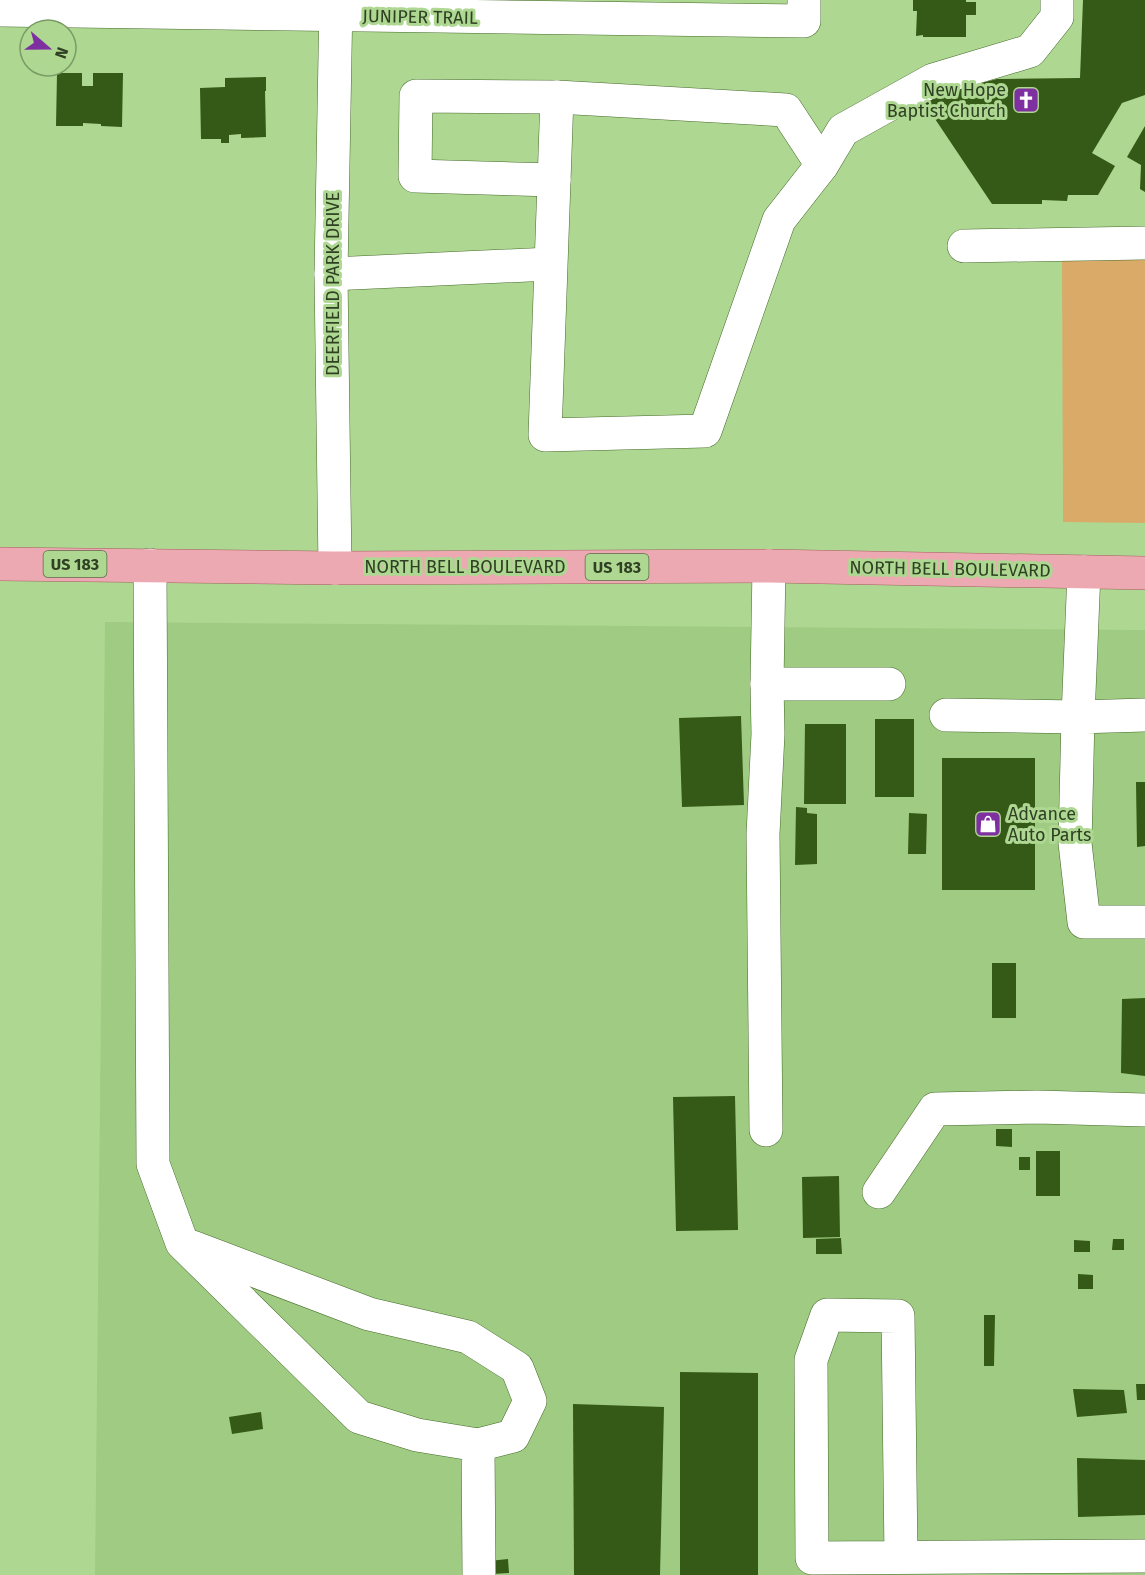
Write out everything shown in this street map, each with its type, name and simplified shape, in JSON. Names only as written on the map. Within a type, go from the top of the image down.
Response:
[{"type":"main road","name":"NORTH BELL BOULEVARD","points":[[0,564],[335,568],[769,566],[1145,573]]},
{"type":"street","points":[[557,97],[545,435],[705,431],[779,220],[822,165],[843,130],[933,80],[1030,51],[1057,16],[1057,0]]},
{"type":"street","name":"JUNIPER TRAIL","points":[[0,10],[336,8],[804,11]]},
{"type":"street","name":"DEERFIELD PARK DRIVE","points":[[335,568],[331,274],[336,8]]},
{"type":"street","points":[[554,180],[415,176],[416,96],[557,97],[786,110],[822,165]]},
{"type":"street","points":[[964,246],[1145,243]]},
{"type":"street","points":[[331,274],[550,264]]},
{"type":"street","points":[[150,565],[153,1164],[182,1243],[359,1417],[417,1435],[478,1445],[513,1436],[530,1401],[517,1368],[468,1337],[369,1314],[182,1243]]},
{"type":"street","points":[[766,1130],[763,834],[768,734],[769,566]]},
{"type":"street","points":[[1084,572],[1075,843],[1084,922],[1145,922]]},
{"type":"street","points":[[767,684],[889,684]]},
{"type":"street","points":[[946,715],[1078,717],[1145,715]]},
{"type":"street","points":[[879,1192],[935,1109],[1037,1107],[1145,1110]]},
{"type":"street","points":[[901,1557],[898,1316],[827,1315],[811,1360],[805,1566],[901,1557],[962,1566],[1145,1556]]},
{"type":"street","points":[[478,1445],[479,1575]]},
{"type":"shaded area","points":[[1062,256],[1145,257],[1145,523],[1063,522]]},
{"type":"shaded area","points":[[105,622],[1145,630],[1145,1575],[95,1575]]},
{"type":"building","points":[[913,0],[976,2],[976,15],[966,15],[966,37],[916,36],[917,11],[913,11]]},
{"type":"building","name":"New Hope Baptist Church","points":[[1083,0],[1145,0],[1145,95],[1122,103],[1092,153],[1115,166],[1098,195],[1068,195],[1067,201],[1042,200],[1042,204],[992,204],[921,98],[997,79],[1080,78]]},
{"type":"building","points":[[78,73],[82,73],[82,86],[93,86],[93,73],[123,73],[122,127],[83,123],[83,126],[56,126],[57,78],[78,78]]},
{"type":"building","points":[[266,77],[266,137],[241,138],[241,134],[229,135],[229,143],[221,143],[221,139],[201,139],[200,88],[225,87],[225,78]]},
{"type":"building","points":[[1145,126],[1145,192],[1140,189],[1141,165],[1127,157]]},
{"type":"building","points":[[741,716],[744,805],[682,807],[679,718]]},
{"type":"building","points":[[875,719],[914,719],[914,797],[875,797]]},
{"type":"building","points":[[805,724],[846,724],[846,804],[804,804]]},
{"type":"building","name":"Advance Auto Parts","points":[[942,758],[1035,758],[1035,890],[942,890]]},
{"type":"building","points":[[1136,782],[1145,782],[1145,846],[1137,847]]},
{"type":"building","points":[[796,807],[807,808],[807,813],[817,814],[817,864],[795,865]]},
{"type":"building","points":[[909,813],[927,814],[926,854],[908,854]]},
{"type":"building","points":[[992,963],[1016,963],[1016,1018],[992,1018]]},
{"type":"building","points":[[1145,998],[1145,1076],[1121,1073],[1122,999]]},
{"type":"building","points":[[735,1096],[738,1230],[676,1231],[673,1097]]},
{"type":"building","points":[[996,1129],[1012,1129],[1012,1147],[996,1146]]},
{"type":"building","points":[[1036,1151],[1060,1151],[1060,1196],[1036,1196]]},
{"type":"building","points":[[1019,1157],[1030,1157],[1030,1170],[1019,1170]]},
{"type":"building","points":[[839,1176],[840,1237],[803,1238],[802,1177]]},
{"type":"building","points":[[841,1238],[842,1254],[816,1254],[816,1239]]},
{"type":"building","points":[[1113,1239],[1124,1239],[1124,1250],[1112,1250]]},
{"type":"building","points":[[1074,1240],[1090,1241],[1090,1252],[1074,1252]]},
{"type":"building","points":[[1078,1274],[1093,1275],[1093,1289],[1078,1289]]},
{"type":"building","points":[[984,1315],[995,1315],[994,1366],[984,1366]]},
{"type":"building","points":[[680,1372],[758,1373],[758,1575],[680,1575]]},
{"type":"building","points":[[1136,1384],[1145,1384],[1145,1400],[1137,1400]]},
{"type":"building","points":[[1073,1389],[1124,1390],[1127,1413],[1077,1417]]},
{"type":"building","points":[[573,1404],[664,1407],[660,1575],[574,1575]]},
{"type":"building","points":[[261,1412],[263,1429],[232,1434],[229,1417]]},
{"type":"building","points":[[1077,1458],[1145,1460],[1145,1515],[1078,1517]]},
{"type":"building","points":[[508,1559],[509,1573],[491,1574],[489,1561]]},
{"type":"place","name":"New Hope Baptist Church","points":[[1026,100]]},
{"type":"place","name":"Advance Auto Parts","points":[[988,824]]}]
